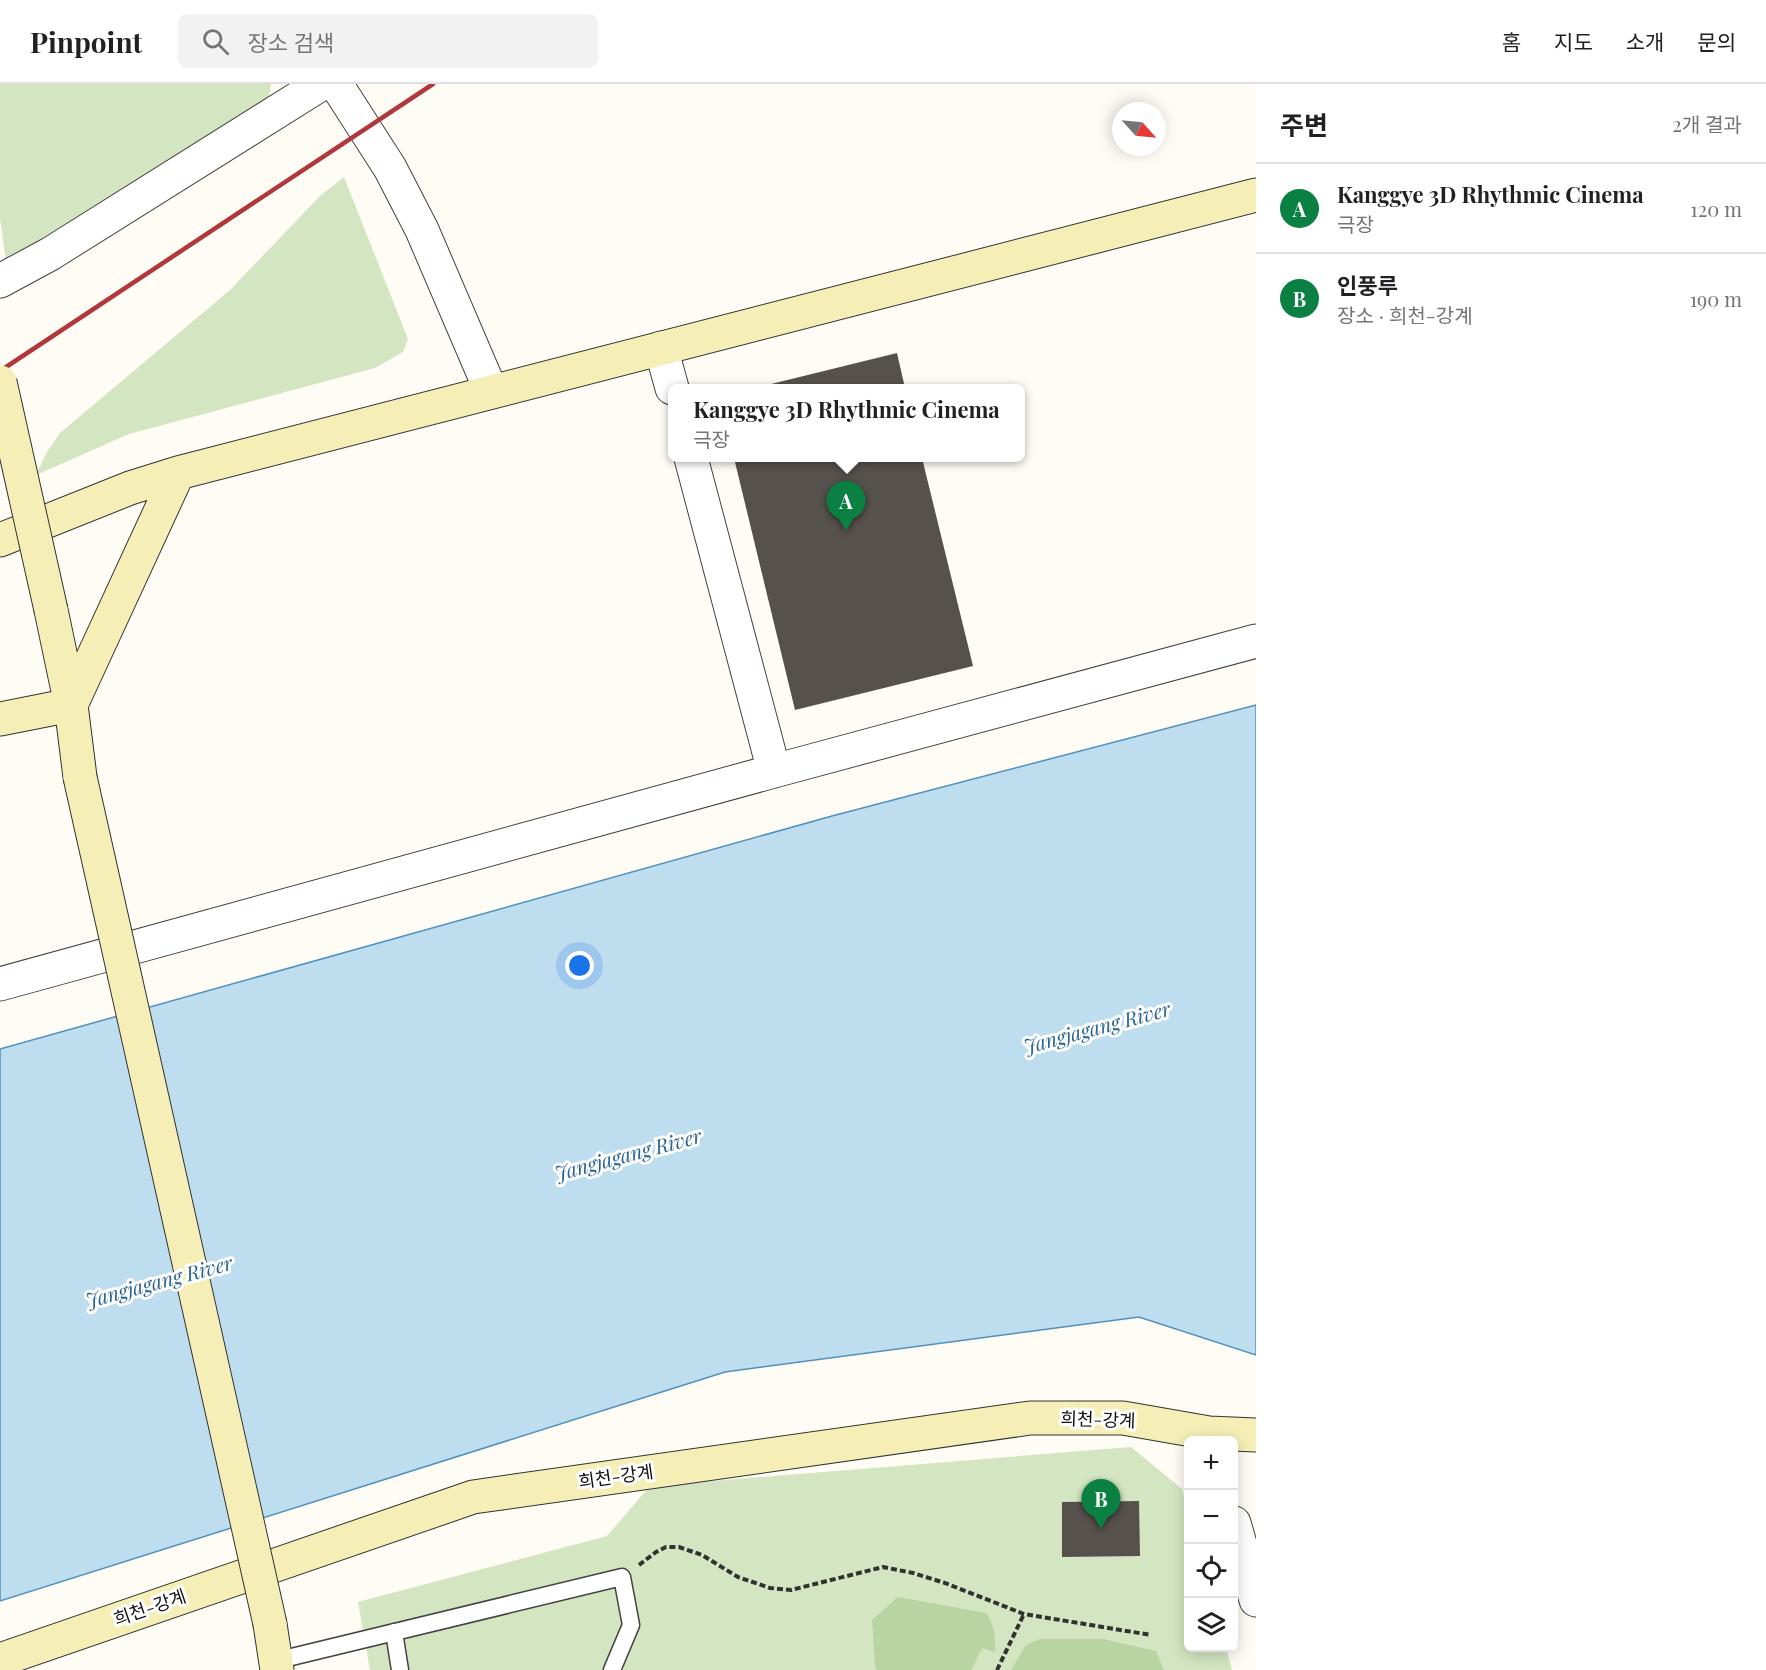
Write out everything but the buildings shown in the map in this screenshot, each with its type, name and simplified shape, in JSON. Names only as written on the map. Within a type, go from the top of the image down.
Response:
[{"type":"main road","points":[[0,540],[130,488],[178,472],[1256,195]]},
{"type":"main road","points":[[0,382],[71,705],[80,777],[270,1624],[276,1665]]},
{"type":"main road","points":[[71,705],[178,472]]},
{"type":"main road","points":[[0,719],[71,705]]},
{"type":"main road","name":"희천-강계","points":[[0,1660],[473,1497],[1030,1418],[1123,1418],[1205,1436]]},
{"type":"main road","name":"희천-강계","points":[[1232,1436],[1255,1435]]},
{"type":"street","points":[[0,281],[50,254],[321,84]]},
{"type":"street","points":[[336,84],[390,168],[422,230],[491,391]]},
{"type":"street","points":[[661,348],[671,384]]},
{"type":"street","points":[[691,462],[774,771]]},
{"type":"street","points":[[0,984],[1256,641]]},
{"type":"street","points":[[1238,1540],[1256,1600]]},
{"type":"lane","points":[[276,1665],[394,1632],[622,1577],[631,1625],[612,1670]]},
{"type":"lane","points":[[394,1632],[400,1670]]},
{"type":"path","points":[[622,1577],[666,1547],[679,1547],[702,1555],[738,1576],[770,1588],[791,1590],[883,1567],[945,1583],[1024,1614],[1150,1635]]},
{"type":"path","points":[[997,1670],[1024,1614]]},
{"type":"green space","points":[[0,84],[271,84],[269,97],[6,261],[0,218]]},
{"type":"green space","points":[[344,177],[408,339],[403,352],[375,368],[129,434],[36,475],[47,452],[60,433],[230,290],[320,196]]},
{"type":"green space","points":[[1131,1447],[1182,1489],[1184,1496],[1184,1652],[1227,1652],[1232,1670],[370,1670],[358,1602],[607,1536],[650,1486]]},
{"type":"green space","points":[[898,1597],[986,1613],[994,1631],[995,1652],[982,1648],[971,1670],[877,1670],[872,1620]]},
{"type":"green space","points":[[1040,1639],[1103,1639],[1156,1651],[1164,1670],[1011,1670],[1026,1645]]},
{"type":"water","name":"Jangjagang River","points":[[1256,705],[1256,1355],[1139,1317],[725,1372],[0,1601],[0,1049],[832,816]]},
{"type":"railway","points":[[0,371],[433,84]]},
{"type":"place","name":"Kanggye 3D Rhythmic Cinema","points":[[846,531]]},
{"type":"place","name":"인풍루","points":[[1101,1529]]}]
